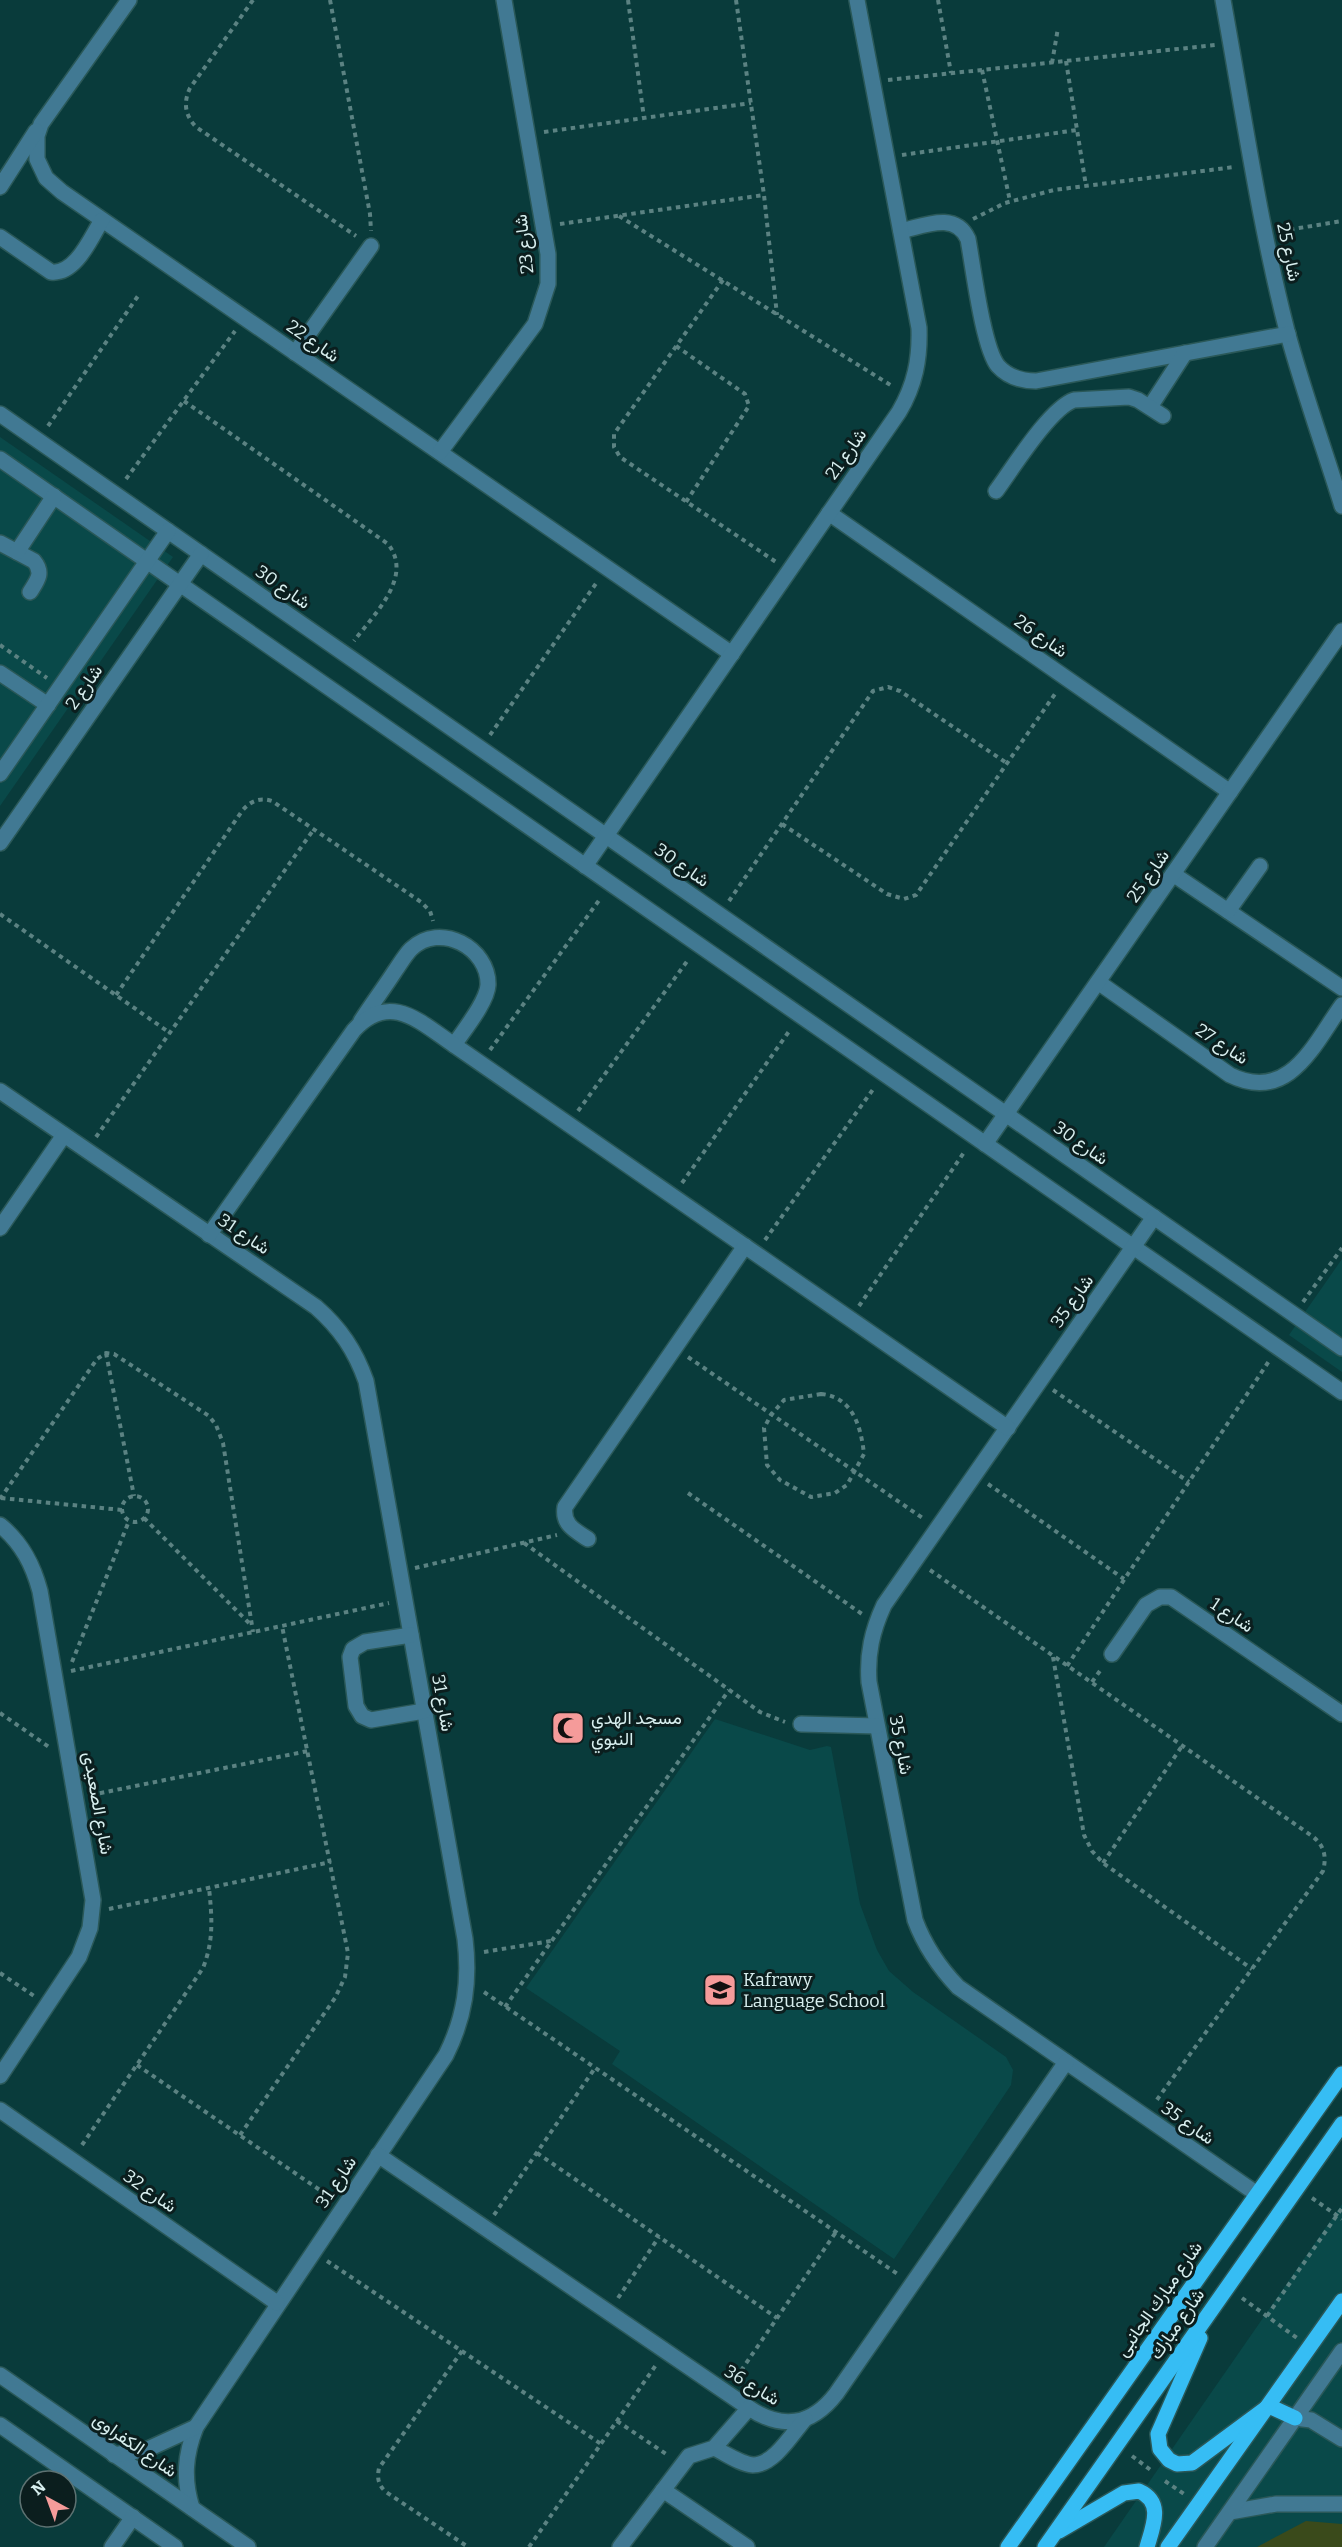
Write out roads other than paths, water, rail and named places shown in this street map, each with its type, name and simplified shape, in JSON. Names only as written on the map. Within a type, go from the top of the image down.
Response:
[{"type":"main road","name":"شارع مبارك الجانبى","points":[[1008,2547],[1342,2074]]},
{"type":"main road","name":"شارع مبارك","points":[[1050,2541],[1342,2124]]},
{"type":"main road","points":[[1168,2547],[1342,2301]]},
{"type":"main road","points":[[1213,2308],[1158,2434],[1160,2449],[1169,2460],[1176,2464],[1192,2463],[1269,2406]]},
{"type":"main road","points":[[1269,2406],[1295,2418]]},
{"type":"main road","points":[[1050,2541],[1124,2493],[1139,2491],[1152,2499],[1155,2505],[1156,2513],[1147,2547]]},
{"type":"street","name":"شارع 22","points":[[129,0],[40,124],[36,149],[37,159],[46,178],[102,220],[732,654]]},
{"type":"street","name":"شارع 23","points":[[440,452],[535,324],[548,284],[548,254],[504,0]]},
{"type":"street","name":"شارع 21","points":[[585,866],[908,396],[918,363],[919,328],[857,0]]},
{"type":"street","name":"شارع 25","points":[[1223,0],[1265,233],[1288,334],[1342,506]]},
{"type":"street","points":[[0,187],[40,124]]},
{"type":"street","points":[[0,237],[51,272],[57,273],[63,272],[74,263],[102,220]]},
{"type":"street","points":[[901,231],[945,221],[959,227],[968,239],[989,347],[999,367],[1017,379],[1036,381],[1288,334]]},
{"type":"street","points":[[295,353],[371,246]]},
{"type":"street","points":[[1149,407],[1185,353]]},
{"type":"street","points":[[996,491],[1065,402],[1124,396],[1133,398],[1163,416]]},
{"type":"street","name":"شارع 30","points":[[0,414],[1342,1348]]},
{"type":"street","points":[[0,459],[1342,1392]]},
{"type":"street","points":[[17,552],[54,496]]},
{"type":"street","name":"شارع 26","points":[[829,513],[1230,792]]},
{"type":"street","name":"شارع 2","points":[[0,774],[168,531]]},
{"type":"street","points":[[0,543],[38,566],[39,578],[30,592]]},
{"type":"street","name":"شارع 2","points":[[0,843],[201,554]]},
{"type":"street","name":"شارع 25","points":[[980,1140],[1006,1114],[1342,631]]},
{"type":"street","points":[[0,673],[48,705]]},
{"type":"street","points":[[1228,911],[1260,866]]},
{"type":"street","points":[[1173,874],[1342,988]]},
{"type":"street","points":[[209,1234],[411,949],[430,939],[452,939],[471,948],[484,965],[487,975],[486,996],[454,1045]]},
{"type":"street","name":"شارع 27","points":[[1098,982],[1230,1075],[1253,1083],[1276,1081],[1295,1069],[1342,1005]]},
{"type":"street","points":[[354,1030],[379,1012],[400,1012],[410,1015],[1008,1428]]},
{"type":"street","name":"شارع 31","points":[[0,1092],[316,1307],[339,1330],[350,1345],[366,1381],[467,1955],[468,1981],[463,2012],[446,2055],[196,2427],[186,2467],[188,2495],[192,2508]]},
{"type":"street","points":[[0,1228],[64,1135]]},
{"type":"street","name":"شارع 35","points":[[1154,1217],[884,1605],[870,1645],[868,1667],[911,1903],[930,1954],[958,1987],[1257,2194]]},
{"type":"street","points":[[582,1535],[565,1518],[565,1507],[675,1348],[750,1250]]},
{"type":"street","name":"شارع الصعيدى","points":[[0,1525],[19,1545],[36,1575],[93,1888],[90,1928],[79,1957],[0,2076]]},
{"type":"street","name":"شارع 1","points":[[1112,1654],[1146,1605],[1160,1597],[1171,1598],[1342,1714]]},
{"type":"street","points":[[411,1635],[365,1642],[353,1650],[350,1657],[356,1706],[362,1716],[371,1720],[424,1710]]},
{"type":"street","points":[[801,1724],[878,1726]]},
{"type":"street","points":[[714,2448],[755,2465],[774,2456],[805,2419],[820,2411],[828,2403],[1066,2062]]},
{"type":"street","name":"شارع 32","points":[[0,2110],[278,2303]]},
{"type":"street","name":"شارع 36","points":[[378,2155],[764,2418],[775,2421],[805,2419]]},
{"type":"street","points":[[1205,2547],[1342,2351]]},
{"type":"street","name":"شارع الكفراوى","points":[[0,2375],[248,2547]]},
{"type":"street","points":[[620,2547],[689,2456],[714,2448],[748,2408]]},
{"type":"street","points":[[1295,2418],[1311,2420],[1342,2439]]},
{"type":"street","points":[[0,2425],[175,2547]]},
{"type":"street","points":[[114,2455],[148,2449],[196,2427]]},
{"type":"street","points":[[663,2490],[747,2547]]},
{"type":"street","points":[[1230,2512],[1276,2504],[1342,2504]]},
{"type":"street","points":[[112,2547],[133,2517]]},
{"type":"place","name":"مسجد الهدي النبوي","points":[[568,1728]]},
{"type":"place","name":"Kafrawy Language School","points":[[720,1990]]}]
